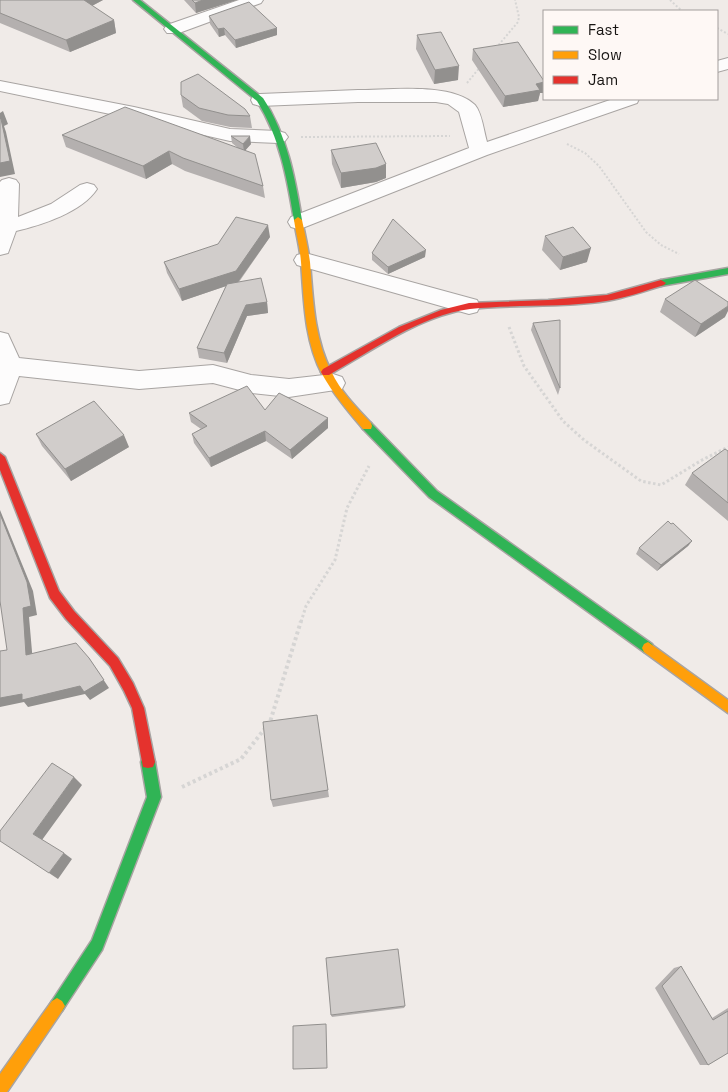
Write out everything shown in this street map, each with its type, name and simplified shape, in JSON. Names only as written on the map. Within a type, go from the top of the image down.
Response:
[{"type":"street","points":[[136,0],[260,100],[269,113],[290,178],[305,260],[307,303],[316,343],[329,377],[343,399],[383,445],[433,494],[618,625],[728,707]]},
{"type":"street","points":[[173,29],[254,0]]},
{"type":"street","points":[[0,86],[134,113],[230,135],[278,137]]},
{"type":"street","points":[[260,100],[436,96],[454,100],[468,109],[478,143]]},
{"type":"street","points":[[298,222],[478,143],[627,100]]},
{"type":"street","points":[[0,248],[7,227],[9,184]]},
{"type":"street","points":[[7,227],[50,214],[64,207],[87,188]]},
{"type":"street","points":[[305,260],[469,306]]},
{"type":"street","points":[[5,365],[139,380],[213,374],[251,384],[289,388],[329,377],[421,320],[469,306],[607,298],[677,279],[728,271]]},
{"type":"street","points":[[0,340],[5,365],[0,396]]},
{"type":"street","points":[[0,457],[54,594],[70,615],[114,662],[129,687],[138,708],[154,797],[97,945],[70,988],[0,1088]]},
{"type":"path","points":[[494,50],[518,22],[519,17],[514,0]]},
{"type":"path","points":[[670,0],[681,10]]},
{"type":"path","points":[[454,100],[483,64]]},
{"type":"path","points":[[278,137],[424,137],[478,143]]},
{"type":"path","points":[[567,144],[586,152],[608,178],[641,227],[656,242],[680,255]]},
{"type":"path","points":[[500,305],[524,366],[563,421],[584,440],[641,481],[661,485],[676,478],[702,460],[728,447]]},
{"type":"path","points":[[154,797],[197,782],[241,759],[270,722],[306,606],[335,560],[347,508],[372,460],[383,445]]},
{"type":"building","points":[[0,0],[84,0],[114,20],[66,40],[0,13]]},
{"type":"building","points":[[192,0],[203,0],[195,3]]},
{"type":"building","points":[[249,2],[277,28],[235,40],[224,28],[218,29],[209,16]]},
{"type":"building","points":[[441,32],[459,66],[435,70],[417,35]]},
{"type":"building","points":[[518,42],[543,80],[543,82],[536,84],[540,90],[505,96],[473,49]]},
{"type":"building","points":[[198,74],[245,109],[250,116],[228,115],[199,108],[181,95],[181,82]]},
{"type":"building","points":[[125,107],[255,154],[263,186],[183,158],[169,151],[143,166],[62,135]]},
{"type":"building","points":[[0,118],[10,161],[0,163]]},
{"type":"building","points":[[231,136],[250,136],[243,144]]},
{"type":"building","points":[[376,143],[386,164],[376,168],[341,173],[331,150]]},
{"type":"building","points":[[236,217],[268,225],[236,271],[179,289],[164,262],[218,244]]},
{"type":"building","points":[[393,219],[426,250],[388,267],[372,253]]},
{"type":"building","points":[[573,227],[591,248],[563,257],[545,236]]},
{"type":"building","points":[[261,278],[267,302],[246,305],[224,353],[197,348],[227,284]]},
{"type":"building","points":[[695,280],[728,302],[728,306],[701,324],[665,299]]},
{"type":"building","points":[[560,320],[560,388],[533,323]]},
{"type":"building","points":[[247,386],[265,410],[279,393],[328,418],[290,450],[265,431],[209,458],[192,434],[207,426],[189,413]]},
{"type":"building","points":[[94,401],[124,435],[65,469],[36,434]]},
{"type":"building","points":[[725,449],[728,451],[728,503],[692,473]]},
{"type":"building","points":[[0,514],[27,582],[31,606],[23,608],[26,655],[76,643],[104,680],[84,692],[80,686],[22,700],[22,694],[0,698],[0,651],[7,650],[0,601]]},
{"type":"building","points":[[668,521],[671,524],[673,523],[692,541],[661,565],[639,548]]},
{"type":"building","points":[[317,715],[328,790],[271,800],[263,722]]},
{"type":"building","points":[[52,763],[74,777],[33,834],[64,853],[49,873],[0,841],[0,831]]},
{"type":"building","points":[[398,949],[405,1006],[331,1015],[326,958]]},
{"type":"building","points":[[681,966],[713,1020],[728,1011],[728,1053],[708,1065],[662,986]]},
{"type":"building","points":[[326,1024],[327,1068],[293,1069],[293,1026]]},
{"type":"traffic: fast","points":[[136,0],[260,100],[281,142],[298,220]]},
{"type":"traffic: fast","points":[[661,283],[728,271]]},
{"type":"traffic: fast","points":[[367,426],[433,494],[648,648]]},
{"type":"traffic: fast","points":[[57,1006],[97,945],[154,797],[148,762]]},
{"type":"traffic: slow","points":[[298,220],[305,260],[307,303],[316,343],[326,372],[343,399],[367,426]]},
{"type":"traffic: slow","points":[[648,648],[728,707]]},
{"type":"traffic: slow","points":[[0,1088],[57,1006]]},
{"type":"traffic: jam","points":[[326,372],[402,329],[441,313],[469,306],[548,303],[607,298],[661,283]]},
{"type":"traffic: jam","points":[[0,457],[54,594],[70,615],[114,662],[129,687],[138,708],[148,762]]}]
